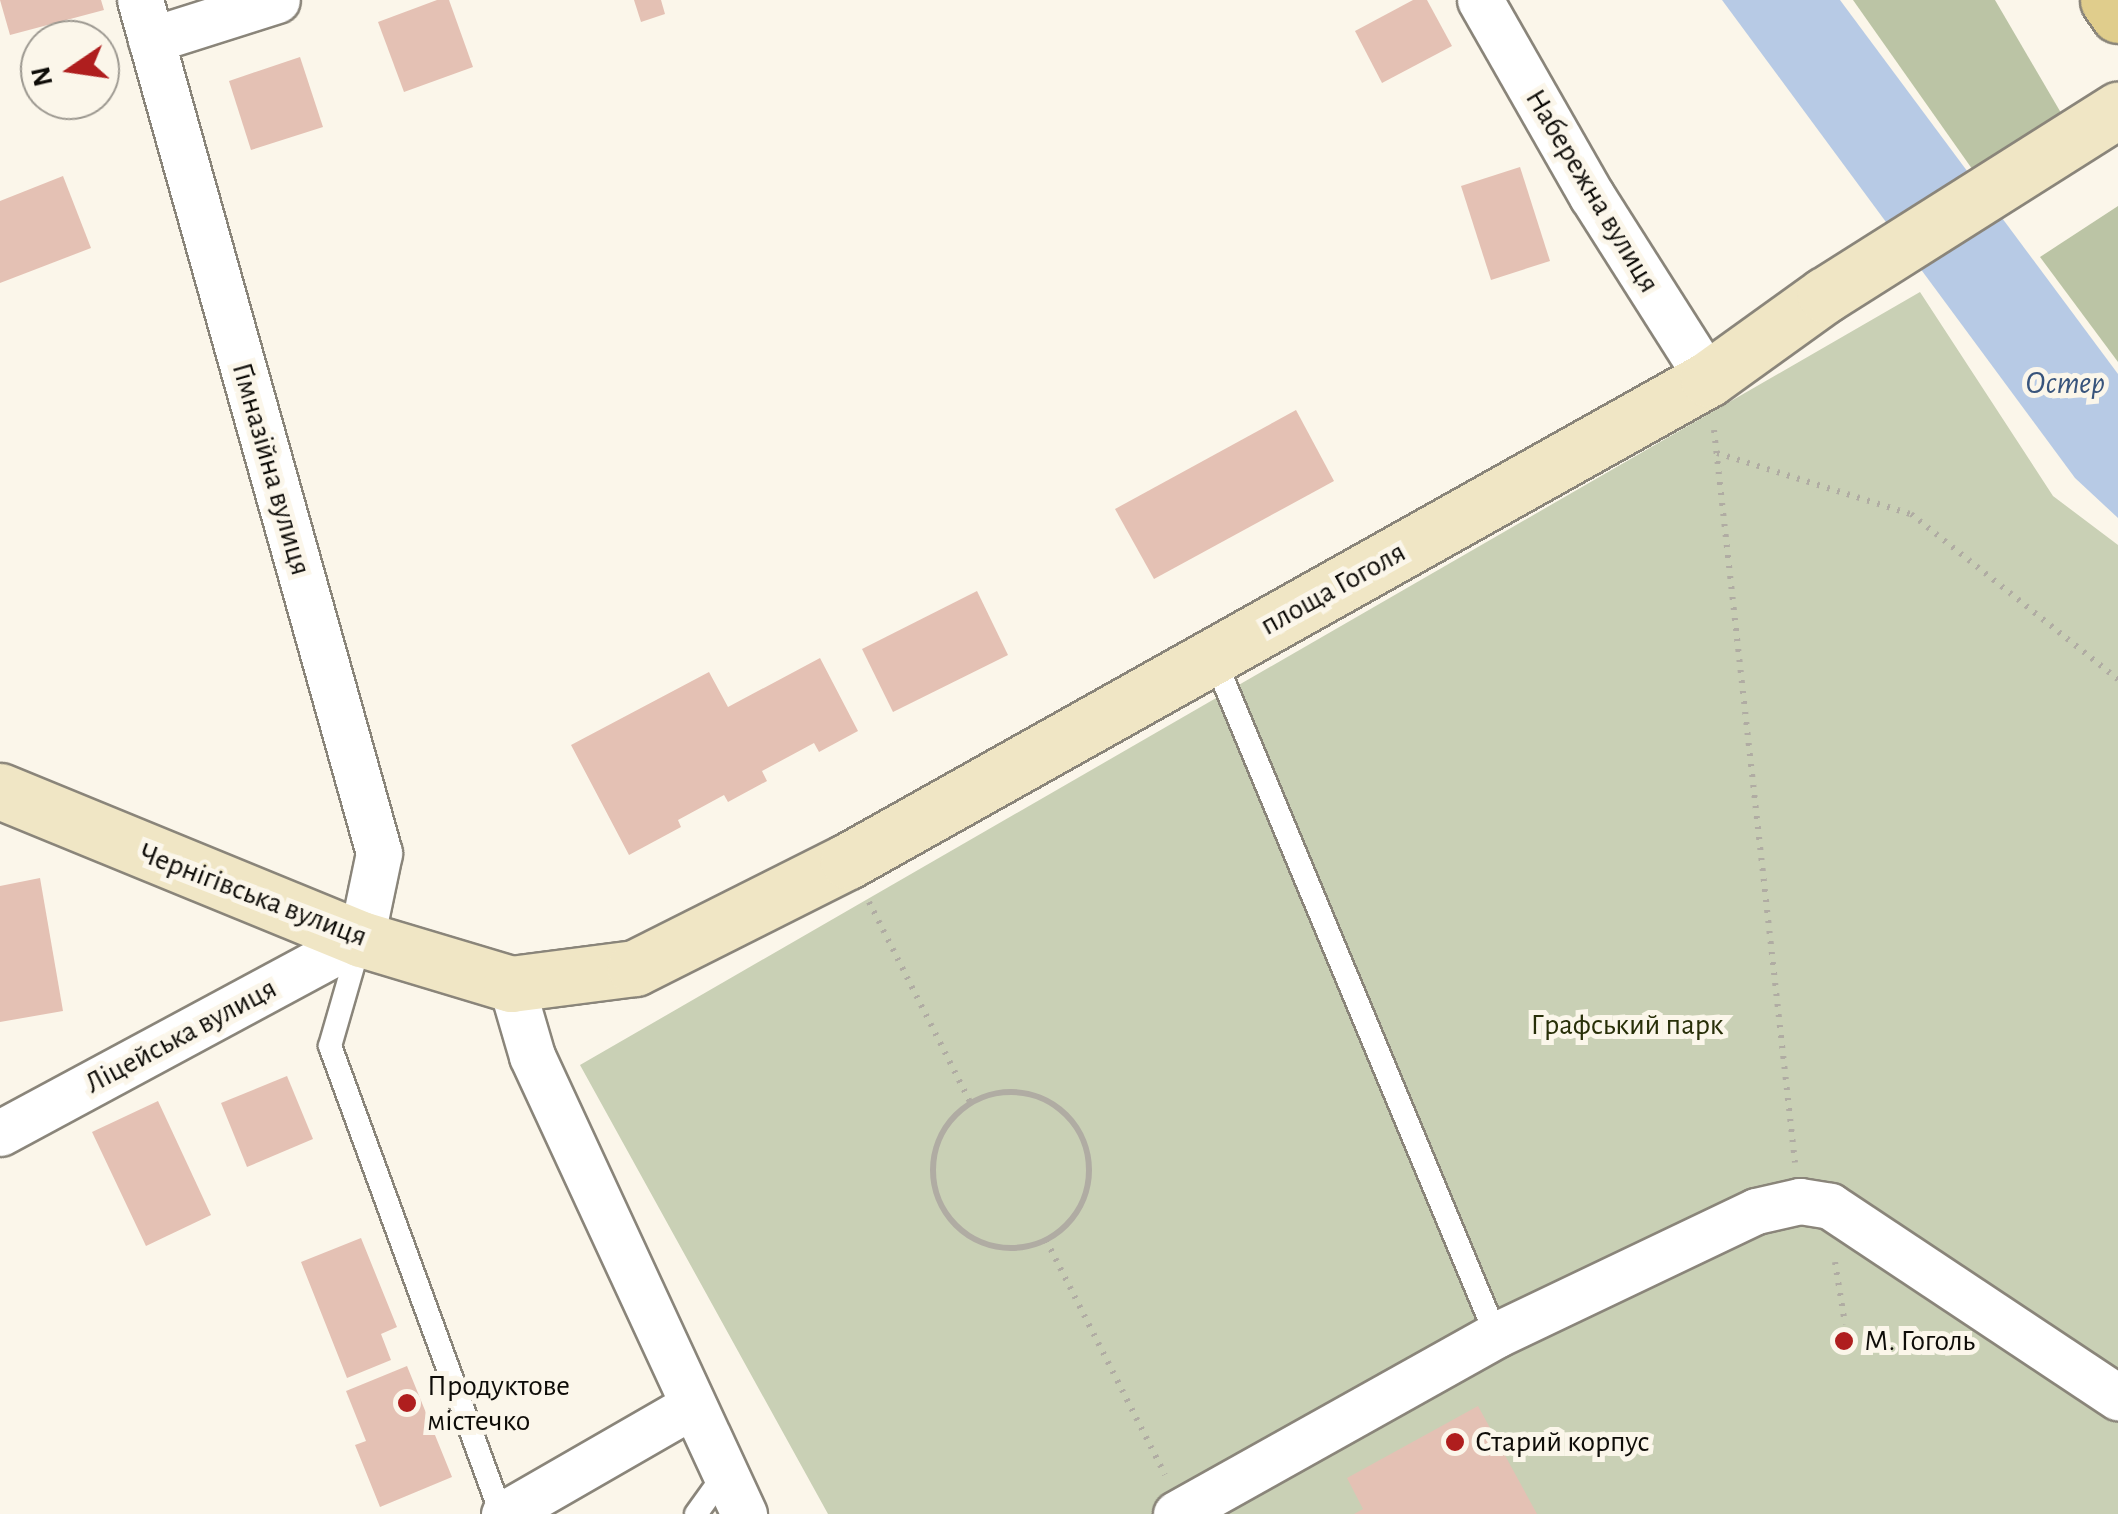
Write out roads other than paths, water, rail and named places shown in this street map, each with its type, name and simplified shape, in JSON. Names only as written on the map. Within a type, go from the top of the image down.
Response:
[{"type":"main road","points":[[2108,0],[2118,15]]},
{"type":"street","points":[[145,20],[277,0]]},
{"type":"street","name":"Набережна вулиця","points":[[1480,0],[1583,180],[1708,379]]},
{"type":"street","name":"Гімназійна вулиця","points":[[145,20],[378,853],[361,939]]},
{"type":"street","name":"площа Гоголя","points":[[512,984],[635,968],[848,860],[1708,379],[1825,295],[2054,146],[2118,110]]},
{"type":"street","name":"Чернігівська вулиця","points":[[0,791],[361,939],[512,984]]},
{"type":"street","name":"Ліцейська вулиця","points":[[0,1133],[361,939]]},
{"type":"street","points":[[512,984],[532,1056],[734,1495]]},
{"type":"street","points":[[1179,1512],[1496,1335],[1756,1211],[1800,1201],[1830,1206],[2118,1397]]},
{"type":"street","points":[[502,1514],[692,1406]]},
{"type":"lane","points":[[1214,656],[1496,1335]]},
{"type":"lane","points":[[361,939],[330,1046],[502,1514]]},
{"type":"lane","points":[[696,1514],[734,1495]]},
{"type":"water","name":"Остер","points":[[1722,0],[1840,0],[2118,374],[2118,518],[2075,478]]},
{"type":"place","name":"М. Гоголь","points":[[1844,1341]]},
{"type":"place","name":"Продуктове містечко","points":[[407,1403]]},
{"type":"place","name":"Старий корпус","points":[[1455,1442]]},
{"type":"park label","name":"Графський парк","points":[[1627,1025]]}]
